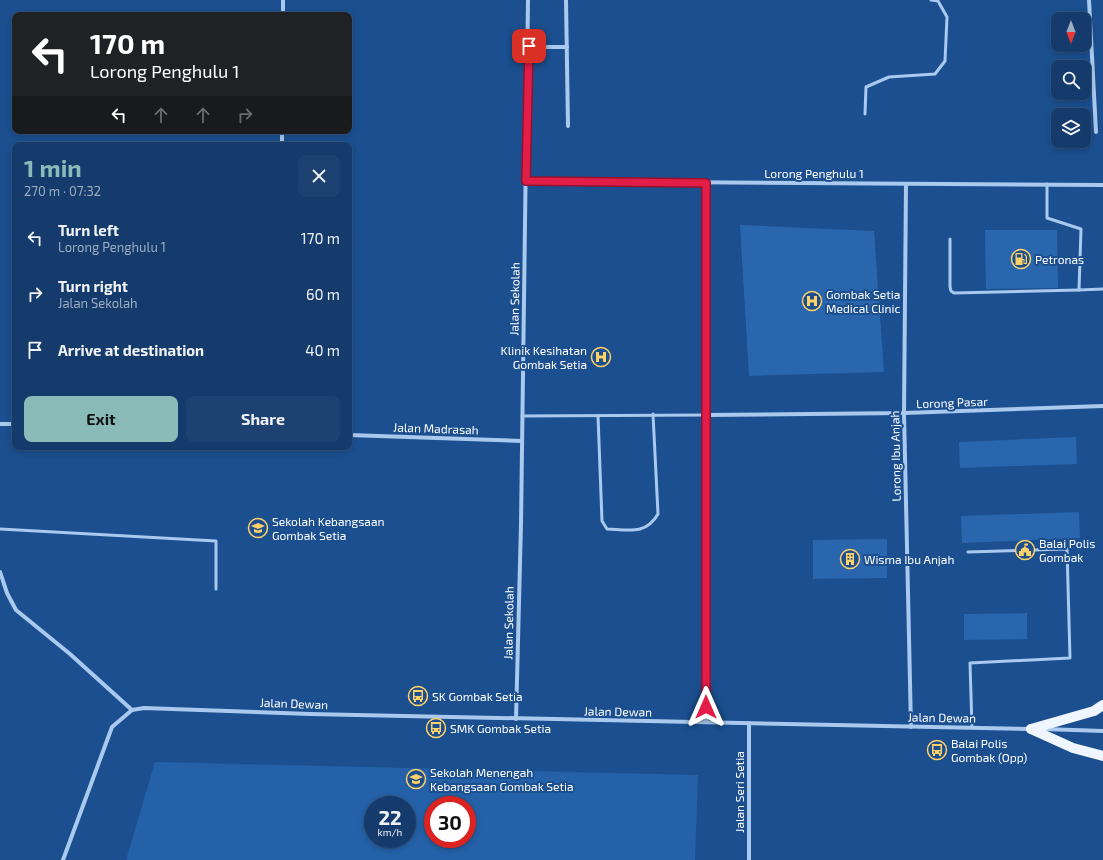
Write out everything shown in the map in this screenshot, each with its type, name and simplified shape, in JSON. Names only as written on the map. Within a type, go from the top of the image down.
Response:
[{"type":"main road","points":[[1031,729],[1094,711],[1103,705]]},
{"type":"main road","points":[[1031,729],[1073,748],[1103,756]]},
{"type":"street","points":[[283,0],[283,12]]},
{"type":"street","name":"Jalan Sekolah","points":[[516,719],[529,46],[528,0]]},
{"type":"street","points":[[566,0],[568,126]]},
{"type":"street","points":[[1089,0],[1096,132]]},
{"type":"street","points":[[529,46],[567,47]]},
{"type":"street","name":"Lorong Penghulu 1","points":[[526,181],[1047,184],[1103,186]]},
{"type":"street","points":[[706,183],[706,722]]},
{"type":"street","name":"Lorong Ibu Anjah","points":[[906,184],[904,413],[912,727]]},
{"type":"street","name":"Lorong Pasar","points":[[706,415],[904,413],[1103,406]]},
{"type":"street","points":[[0,424],[12,424]]},
{"type":"street","name":"Jalan Madrasah","points":[[352,435],[522,441]]},
{"type":"street","points":[[0,572],[7,593],[16,610],[70,654],[132,710],[119,720],[108,735],[63,860]]},
{"type":"street","name":"Jalan Dewan","points":[[132,710],[144,708],[516,719],[1103,730]]},
{"type":"street","name":"Jalan Seri Setia","points":[[749,723],[749,860]]},
{"type":"lane","points":[[865,114],[866,87],[889,77],[935,74],[945,61],[947,17],[938,1],[931,0]]},
{"type":"lane","points":[[1047,184],[1047,218],[1081,229],[1079,290]]},
{"type":"lane","points":[[950,238],[950,287],[951,291],[954,293],[1103,289]]},
{"type":"lane","points":[[598,416],[602,521],[607,529],[640,530],[652,524],[658,514],[653,414]]},
{"type":"lane","points":[[522,416],[653,414],[706,415]]},
{"type":"lane","points":[[0,529],[216,541],[216,589]]},
{"type":"lane","points":[[968,552],[1067,549],[1070,658],[970,663],[972,728]]},
{"type":"shaded area","name":"Sekolah Menengah Kebangsaan Gombak Setia","points":[[155,762],[698,775],[695,860],[126,860]]},
{"type":"building","name":"Gombak Setia Medical Clinic","points":[[740,225],[874,231],[884,372],[749,376]]},
{"type":"building","name":"Petronas","points":[[985,230],[1057,230],[1058,288],[986,289]]},
{"type":"building","points":[[1076,437],[1077,464],[960,468],[959,442]]},
{"type":"building","points":[[1079,512],[1080,538],[962,543],[961,516]]},
{"type":"building","name":"Wisma Ibu Anjah","points":[[887,539],[887,578],[813,579],[813,540]]},
{"type":"building","points":[[1027,613],[1027,639],[964,640],[964,614]]},
{"type":"place","name":"Petronas","points":[[1021,259]]},
{"type":"place","name":"Gombak Setia Medical Clinic","points":[[812,301]]},
{"type":"place","name":"Klinik Kesihatan Gombak Setia","points":[[601,357]]},
{"type":"place","name":"Sekolah Kebangsaan Gombak Setia","points":[[258,528]]},
{"type":"place","name":"Balai Polis Gombak","points":[[1025,550]]},
{"type":"place","name":"Wisma Ibu Anjah","points":[[850,559]]},
{"type":"place","name":"SK Gombak Setia","points":[[418,696]]},
{"type":"place","name":"SMK Gombak Setia","points":[[436,728]]},
{"type":"place","name":"Balai Polis Gombak (Opp)","points":[[937,750]]},
{"type":"place","name":"Sekolah Menengah Kebangsaan Gombak Setia","points":[[416,779]]},
{"type":"route","points":[[529,46],[526,181],[706,183],[706,707]]}]
